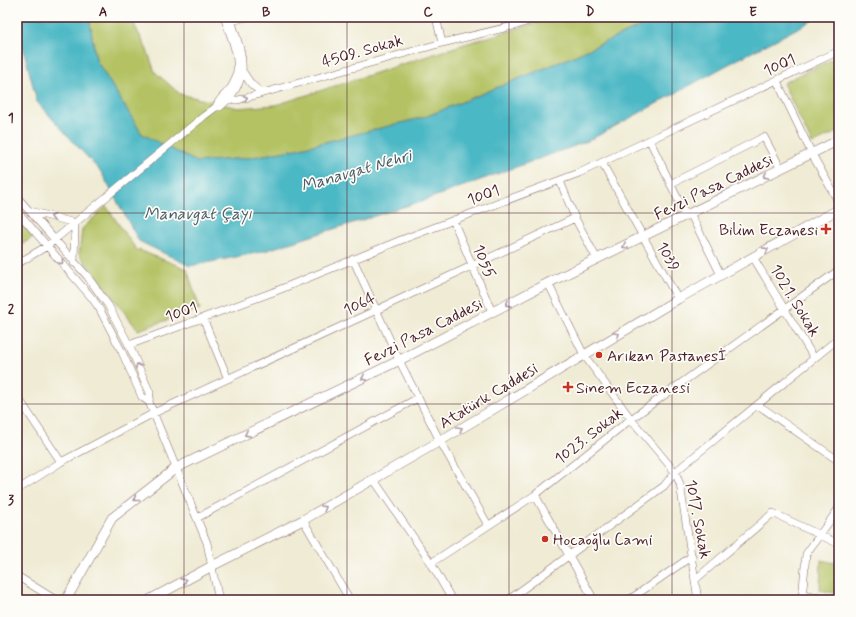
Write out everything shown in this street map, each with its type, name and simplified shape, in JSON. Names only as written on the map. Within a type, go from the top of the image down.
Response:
[{"type":"street","points":[[17,264],[47,246],[216,107],[217,102],[228,92],[233,84],[238,67],[224,17]]},
{"type":"street","points":[[231,19],[247,17]]},
{"type":"street","points":[[436,17],[442,43]]},
{"type":"street","name":"4509. Sokak","points":[[228,100],[238,100],[516,21],[540,17]]},
{"type":"street","name":"4509. Sokak","points":[[216,107],[220,107],[236,90],[243,72],[242,59],[231,19]]},
{"type":"street","name":"1001","points":[[129,345],[203,318],[453,220],[560,181],[650,141],[839,51]]},
{"type":"street","points":[[243,72],[251,84],[262,93]]},
{"type":"street","points":[[777,81],[812,154],[839,202]]},
{"type":"street","points":[[670,184],[764,137],[781,169]]},
{"type":"street","name":"Fevzi Pasa Caddesi","points":[[66,600],[112,518],[176,468],[399,360],[548,283],[839,140]]},
{"type":"street","points":[[650,141],[670,184],[721,275]]},
{"type":"street","name":"1039","points":[[602,163],[678,299]]},
{"type":"street","points":[[560,181],[575,218],[597,259]]},
{"type":"street","points":[[17,197],[55,239],[101,295],[129,345],[150,393],[149,402]]},
{"type":"street","name":"Atatürk Caddesi","points":[[149,600],[303,520],[374,480],[678,299],[839,209]]},
{"type":"street","points":[[17,211],[99,308],[122,352],[142,397],[149,402],[207,543],[220,600]]},
{"type":"street","points":[[30,211],[75,223]]},
{"type":"street","name":"1064","points":[[17,490],[61,462],[154,413],[575,218]]},
{"type":"street","name":"1055","points":[[453,220],[492,312]]},
{"type":"street","points":[[74,263],[75,223]]},
{"type":"street","name":"1021. Sokak","points":[[753,257],[814,358]]},
{"type":"street","points":[[353,259],[418,398],[440,441],[488,525]]},
{"type":"street","name":"1023. Sokak","points":[[430,563],[535,495],[631,419],[839,270]]},
{"type":"street","name":"1017. Sokak","points":[[548,283],[584,355],[631,419],[675,472],[680,484],[696,578],[698,600]]},
{"type":"street","points":[[203,318],[228,379]]},
{"type":"street","points":[[508,600],[664,486],[675,472],[836,341],[839,348]]},
{"type":"street","points":[[17,396],[61,462]]},
{"type":"street","points":[[197,518],[418,398]]},
{"type":"street","points":[[758,406],[839,461]]},
{"type":"street","points":[[374,480],[430,563],[452,600]]},
{"type":"street","points":[[535,495],[594,600]]},
{"type":"street","points":[[837,600],[802,597],[806,554],[839,508]]},
{"type":"street","points":[[696,578],[773,513],[839,544]]},
{"type":"street","points":[[303,520],[350,600]]},
{"type":"street","points":[[629,600],[692,556]]},
{"type":"street","points":[[17,576],[56,600]]},
{"type":"green space","points":[[89,17],[132,17],[155,72],[180,94],[238,108],[276,105],[471,42],[557,17],[661,17],[567,59],[425,117],[297,149],[248,158],[196,162],[142,134],[96,60]]},
{"type":"green space","points":[[839,56],[839,131],[812,144],[783,83]]},
{"type":"green space","points":[[106,206],[136,249],[187,269],[200,309],[138,330],[79,254],[82,229]]},
{"type":"green space","points":[[17,219],[33,237],[17,248]]},
{"type":"green space","points":[[821,560],[839,564],[839,594],[820,590]]},
{"type":"water","name":"Manavgat Çayı","points":[[17,17],[89,17],[96,60],[142,134],[197,162],[248,158],[297,149],[425,117],[567,59],[661,17],[819,17],[588,141],[425,200],[261,252],[190,266],[139,241],[101,172],[37,102],[17,24]]},
{"type":"place","name":"Bilim Eczanesi","points":[[826,229]]},
{"type":"place","name":"Arıkan Pastanesİ","points":[[599,355]]},
{"type":"place","name":"Sinem Eczanesi","points":[[568,387]]},
{"type":"place","name":"Hocaoğlu Cami","points":[[545,539]]},
{"type":"water label","name":"Manavgat Nehri","points":[[356,170]]}]
